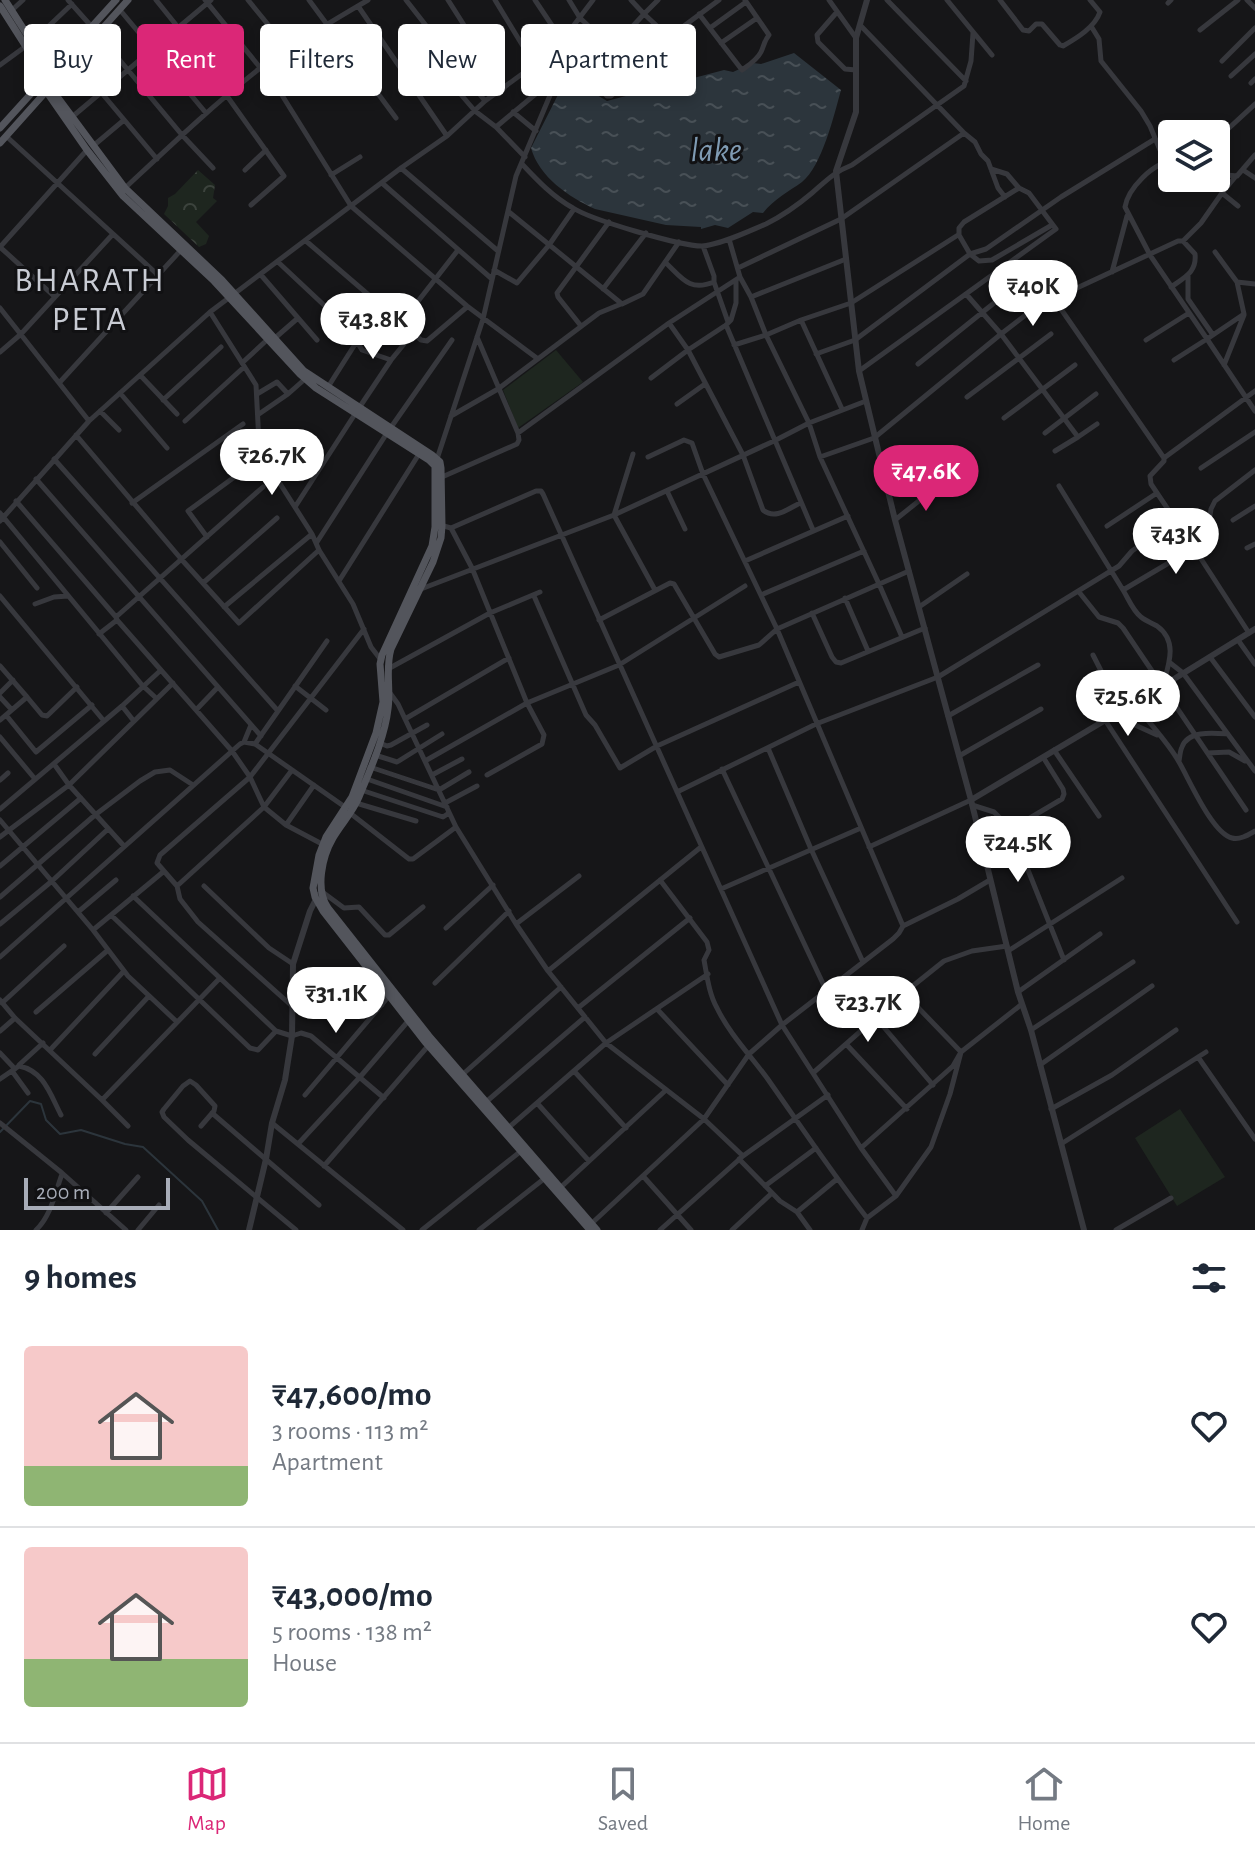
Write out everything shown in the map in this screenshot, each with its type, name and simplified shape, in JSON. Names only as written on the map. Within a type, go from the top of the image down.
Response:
[{"type":"main road","points":[[5,0],[4,11],[24,37]]},
{"type":"main road","points":[[102,24],[115,0]]},
{"type":"main road","points":[[97,24],[120,10],[128,0]]},
{"type":"main road","points":[[0,128],[29,96]]},
{"type":"main road","points":[[3,139],[42,96]]},
{"type":"main road","points":[[54,96],[123,196],[232,296],[305,379],[437,459],[442,477],[443,526],[433,562],[391,649],[387,669],[390,692],[386,724],[356,803],[322,844],[314,881],[334,917],[429,1036],[591,1228]]},
{"type":"main road","points":[[57,96],[90,148],[125,188],[222,280],[232,296]]},
{"type":"main road","points":[[271,339],[304,371],[357,411]]},
{"type":"main road","points":[[389,431],[432,463],[436,470],[443,526],[381,661],[382,712],[348,810],[327,849],[319,893],[323,911],[429,1045],[591,1228]]},
{"type":"street","points":[[4,11],[23,0]]},
{"type":"street","points":[[156,0],[176,24]]},
{"type":"street","points":[[248,0],[268,24]]},
{"type":"street","points":[[309,0],[396,118]]},
{"type":"street","points":[[327,23],[368,0]]},
{"type":"street","points":[[406,0],[485,101]]},
{"type":"street","points":[[448,0],[463,24]]},
{"type":"street","points":[[495,0],[521,43]]},
{"type":"street","points":[[535,0],[548,24]]},
{"type":"street","points":[[569,0],[587,24]]},
{"type":"street","points":[[576,24],[593,0]]},
{"type":"street","points":[[631,0],[655,24]]},
{"type":"street","points":[[635,24],[658,0]]},
{"type":"street","points":[[686,24],[719,0]]},
{"type":"street","points":[[829,0],[856,38]]},
{"type":"street","points":[[867,0],[856,38],[856,112],[836,171],[859,371],[1018,992],[1084,1230]]},
{"type":"street","points":[[887,0],[966,81]]},
{"type":"street","points":[[947,0],[992,55]]},
{"type":"street","points":[[1000,0],[1023,30],[1029,31],[1036,24],[1042,24],[1063,46],[1091,26],[1100,14],[1090,0]]},
{"type":"street","points":[[1200,30],[1238,0]]},
{"type":"street","points":[[1247,0],[1255,8]]},
{"type":"street","points":[[182,24],[208,1],[260,68],[244,81]]},
{"type":"street","points":[[699,14],[742,70],[753,63],[769,35],[745,1],[710,28]]},
{"type":"street","points":[[49,24],[70,2],[89,24]]},
{"type":"street","points":[[358,6],[447,136]]},
{"type":"street","points":[[120,10],[137,30]]},
{"type":"street","points":[[837,12],[817,35],[818,42],[845,69],[856,70]]},
{"type":"street","points":[[721,43],[757,18]]},
{"type":"street","points":[[861,26],[975,142],[1005,197]]},
{"type":"street","points":[[1091,26],[1099,39],[1101,61],[1141,111],[1158,144]]},
{"type":"street","points":[[1222,61],[1255,28]]},
{"type":"street","points":[[522,164],[542,185],[574,209],[609,222],[703,246],[729,239],[769,223],[810,195],[836,171],[852,165],[964,86],[972,54],[973,33]]},
{"type":"street","points":[[0,65],[24,48]]},
{"type":"street","points":[[1231,76],[1255,54]]},
{"type":"street","points":[[121,63],[213,168]]},
{"type":"street","points":[[121,78],[137,64]]},
{"type":"street","points":[[72,117],[98,96]]},
{"type":"street","points":[[104,96],[157,159]]},
{"type":"street","points":[[192,96],[206,113]]},
{"type":"street","points":[[125,188],[227,96]]},
{"type":"street","points":[[230,96],[284,176],[251,205]]},
{"type":"street","points":[[282,96],[351,206],[467,306],[538,359]]},
{"type":"street","points":[[462,96],[525,157]]},
{"type":"street","points":[[156,698],[1,517],[89,421],[210,312],[447,136],[492,96]]},
{"type":"street","points":[[496,127],[532,96]]},
{"type":"street","points":[[437,459],[483,319],[516,176],[550,96]]},
{"type":"street","points":[[1230,127],[1255,104]]},
{"type":"street","points":[[513,112],[536,131]]},
{"type":"street","points":[[55,297],[0,247],[90,148],[124,120]]},
{"type":"street","points":[[738,268],[841,219],[964,133]]},
{"type":"street","points":[[3,139],[57,183],[158,275]]},
{"type":"street","points":[[816,354],[855,340],[970,254],[986,249],[1061,197],[1155,139]]},
{"type":"street","points":[[245,170],[266,150]]},
{"type":"street","points":[[331,175],[360,157]]},
{"type":"street","points":[[820,457],[874,438],[1036,307],[1183,241],[1254,158]]},
{"type":"street","points":[[1158,166],[1127,199],[1125,207],[1150,255],[1189,313],[1210,337]]},
{"type":"street","points":[[401,168],[498,251]]},
{"type":"street","points":[[859,371],[1056,229],[1029,193],[1019,188],[1007,174],[991,169]]},
{"type":"street","points":[[1243,170],[1255,178]]},
{"type":"street","points":[[1230,175],[1237,176]]},
{"type":"street","points":[[382,183],[492,279]]},
{"type":"street","points":[[1019,188],[959,228],[959,235],[970,254],[979,261],[992,260],[1052,225]]},
{"type":"street","points":[[1222,193],[1238,206]]},
{"type":"street","points":[[494,270],[517,283],[574,209]]},
{"type":"street","points":[[509,212],[622,304]]},
{"type":"street","points":[[1112,273],[1128,214]]},
{"type":"street","points":[[581,326],[557,293],[609,222]]},
{"type":"street","points":[[603,289],[646,233]]},
{"type":"street","points":[[0,352],[21,334],[113,234]]},
{"type":"street","points":[[734,345],[851,303],[959,235]]},
{"type":"street","points":[[651,378],[727,324],[735,312],[738,268],[729,239]]},
{"type":"street","points":[[306,241],[421,340],[427,341],[467,306]]},
{"type":"street","points":[[1171,287],[1195,268],[1194,251],[1183,241]]},
{"type":"street","points":[[451,416],[498,389],[603,311],[643,294],[679,242]]},
{"type":"street","points":[[703,246],[734,345],[813,530]]},
{"type":"street","points":[[60,382],[181,250]]},
{"type":"street","points":[[328,388],[369,327],[401,323],[458,250]]},
{"type":"street","points":[[1215,252],[1237,282],[1244,314],[1224,365]]},
{"type":"street","points":[[751,297],[846,259]]},
{"type":"street","points":[[278,262],[358,340],[362,350],[391,360]]},
{"type":"street","points":[[665,262],[691,285],[700,287],[714,282]]},
{"type":"street","points":[[261,275],[317,340]]},
{"type":"street","points":[[1188,275],[1188,299],[1224,365],[1255,411]]},
{"type":"street","points":[[738,278],[751,297],[809,423],[820,457],[902,637]]},
{"type":"street","points":[[518,433],[669,323],[738,278]]},
{"type":"street","points":[[1237,282],[1255,284]]},
{"type":"street","points":[[918,364],[1009,291]]},
{"type":"street","points":[[966,294],[1001,334],[1078,437]]},
{"type":"street","points":[[1054,299],[1164,458]]},
{"type":"street","points":[[0,308],[89,421]]},
{"type":"street","points":[[210,312],[256,385],[259,443],[265,460],[317,542],[381,661]]},
{"type":"street","points":[[1146,340],[1189,313]]},
{"type":"street","points":[[1174,360],[1244,314]]},
{"type":"street","points":[[185,421],[271,339],[298,318]]},
{"type":"street","points":[[801,320],[842,409]]},
{"type":"street","points":[[669,323],[688,350],[743,455],[763,510],[774,516],[800,503]]},
{"type":"street","points":[[295,507],[391,360],[413,333]]},
{"type":"street","points":[[967,397],[1051,334]]},
{"type":"street","points":[[442,477],[517,444],[519,440],[477,337]]},
{"type":"street","points":[[317,542],[452,340]]},
{"type":"street","points":[[163,400],[221,347]]},
{"type":"street","points":[[1004,418],[1075,365]]},
{"type":"street","points":[[140,375],[177,414]]},
{"type":"street","points":[[259,414],[305,379]]},
{"type":"street","points":[[257,394],[277,382],[288,394]]},
{"type":"street","points":[[677,404],[705,384]]},
{"type":"street","points":[[869,847],[971,802],[1252,631],[1151,484],[1150,476],[1164,458],[1255,391]]},
{"type":"street","points":[[120,393],[167,448]]},
{"type":"street","points":[[1045,433],[1096,394]]},
{"type":"street","points":[[420,589],[614,515],[809,423],[866,401]]},
{"type":"street","points":[[100,411],[119,430]]},
{"type":"street","points":[[132,503],[243,424]]},
{"type":"street","points":[[1055,451],[1097,424]]},
{"type":"street","points":[[1201,468],[1255,432]]},
{"type":"street","points":[[76,435],[239,623],[319,550]]},
{"type":"street","points":[[648,457],[684,440],[695,450],[703,474],[777,629],[903,926]]},
{"type":"street","points":[[339,581],[419,454]]},
{"type":"street","points":[[633,454],[614,515],[655,590]]},
{"type":"street","points":[[883,472],[907,458],[927,495]]},
{"type":"street","points":[[54,459],[278,711]]},
{"type":"street","points":[[207,537],[188,511],[244,470]]},
{"type":"street","points":[[1123,590],[1194,548],[1208,529],[1215,501],[1255,470]]},
{"type":"street","points":[[36,479],[261,736]]},
{"type":"street","points":[[895,520],[940,484]]},
{"type":"street","points":[[1059,486],[1138,615],[1169,637],[1169,662],[1162,686]]},
{"type":"street","points":[[99,634],[263,487]]},
{"type":"street","points":[[487,775],[542,744],[544,735],[527,703],[472,568],[443,526],[541,491],[782,1025],[861,1148],[896,1196]]},
{"type":"street","points":[[667,491],[685,529]]},
{"type":"street","points":[[1107,526],[1157,493]]},
{"type":"street","points":[[16,501],[232,751],[250,777],[264,807],[286,825],[322,844]]},
{"type":"street","points":[[1233,520],[1255,506]]},
{"type":"street","points":[[745,561],[848,516]]},
{"type":"street","points":[[203,583],[277,518]]},
{"type":"street","points":[[677,792],[816,724],[938,677],[1119,566],[1132,551],[1175,520]]},
{"type":"street","points":[[224,607],[312,534]]},
{"type":"street","points":[[0,542],[37,588]]},
{"type":"street","points":[[1247,548],[1255,544]]},
{"type":"street","points":[[761,595],[864,551]]},
{"type":"street","points":[[599,620],[655,590],[674,584],[715,654],[719,657],[729,656],[759,645],[777,629],[909,571]]},
{"type":"street","points":[[919,607],[967,574]]},
{"type":"street","points":[[425,761],[527,703],[619,665],[745,586]]},
{"type":"street","points":[[1079,592],[1099,617],[1121,625],[1246,810]]},
{"type":"street","points":[[387,669],[490,613],[537,594],[586,715],[620,768],[657,746],[799,682]]},
{"type":"street","points":[[0,596],[104,721]]},
{"type":"street","points":[[35,604],[68,596]]},
{"type":"street","points":[[845,598],[868,651]]},
{"type":"street","points":[[812,613],[832,657],[841,663],[925,628]]},
{"type":"street","points":[[292,1007],[198,922],[180,899],[177,886],[157,863],[160,855],[250,777],[364,629]]},
{"type":"street","points":[[1238,640],[1255,664]]},
{"type":"street","points":[[255,744],[327,641]]},
{"type":"street","points":[[1093,655],[1124,720],[1159,736]]},
{"type":"street","points":[[1210,657],[1255,717]]},
{"type":"street","points":[[405,719],[509,658]]},
{"type":"street","points":[[1169,662],[1183,673],[1255,771]]},
{"type":"street","points":[[948,716],[1038,665]]},
{"type":"street","points":[[0,666],[42,715],[47,716],[77,687]]},
{"type":"street","points":[[0,809],[161,670]]},
{"type":"street","points":[[12,710],[0,695],[13,680]]},
{"type":"street","points":[[0,837],[69,785],[173,683]]},
{"type":"street","points":[[295,686],[326,710]]},
{"type":"street","points":[[1087,686],[1105,720],[1237,922]]},
{"type":"street","points":[[196,710],[218,687]]},
{"type":"street","points":[[390,692],[456,827],[548,971],[606,1043],[704,1119],[765,1186],[797,1212],[810,1230]]},
{"type":"street","points":[[0,720],[27,697]]},
{"type":"street","points":[[1134,703],[1179,762],[1195,795],[1223,834],[1235,839],[1255,831]]},
{"type":"street","points":[[6,715],[36,752],[92,705]]},
{"type":"street","points":[[122,706],[133,720]]},
{"type":"street","points":[[959,756],[1041,709]]},
{"type":"street","points":[[0,957],[244,742],[251,725]]},
{"type":"street","points":[[379,743],[391,745],[427,725]]},
{"type":"street","points":[[375,755],[395,762],[442,734]]},
{"type":"street","points":[[1179,762],[1184,742],[1196,735],[1228,734]]},
{"type":"street","points":[[0,737],[35,779]]},
{"type":"street","points":[[244,742],[255,744],[314,785],[409,859],[456,827]]},
{"type":"street","points":[[768,748],[863,962]]},
{"type":"street","points":[[1054,750],[1099,816]]},
{"type":"street","points":[[1208,753],[1229,752],[1249,763]]},
{"type":"street","points":[[982,846],[1062,799],[1064,794],[1043,757]]},
{"type":"street","points":[[432,775],[462,759]]},
{"type":"street","points":[[54,764],[124,846]]},
{"type":"street","points":[[370,767],[439,790],[469,772]]},
{"type":"street","points":[[722,769],[826,990]]},
{"type":"street","points":[[0,897],[95,815],[155,772],[170,770],[193,785]]},
{"type":"street","points":[[177,886],[264,807],[292,770]]},
{"type":"street","points":[[0,780],[8,773]]},
{"type":"street","points":[[366,778],[447,808]]},
{"type":"street","points":[[286,825],[314,785]]},
{"type":"street","points":[[361,790],[443,817],[447,808],[477,786]]},
{"type":"street","points":[[0,866],[81,798]]},
{"type":"street","points":[[971,802],[994,812],[1012,830],[1064,960]]},
{"type":"street","points":[[356,803],[416,821]]},
{"type":"street","points":[[0,820],[124,971],[177,1022]]},
{"type":"street","points":[[721,889],[861,828]]},
{"type":"street","points":[[0,924],[108,829]]},
{"type":"street","points":[[548,971],[701,847]]},
{"type":"street","points":[[93,930],[163,872]]},
{"type":"street","points":[[516,924],[579,876]]},
{"type":"street","points":[[813,1073],[944,961],[972,951],[1007,949],[1122,878]]},
{"type":"street","points":[[78,912],[116,880]]},
{"type":"street","points":[[660,880],[707,942],[709,950],[704,960],[716,1008],[867,1218]]},
{"type":"street","points":[[591,1228],[704,1119],[749,1054],[782,1025],[899,933],[903,926],[990,880]]},
{"type":"street","points":[[446,928],[493,885]]},
{"type":"street","points":[[204,886],[269,948],[293,964]]},
{"type":"street","points":[[249,1230],[272,1123],[285,1080],[292,1036],[293,964],[319,893],[344,908],[359,907],[387,935],[423,907]]},
{"type":"street","points":[[133,896],[276,1031],[292,1036],[306,1034],[384,1098]]},
{"type":"street","points":[[435,983],[509,911]]},
{"type":"street","points":[[111,915],[254,1050],[258,1050],[276,1031]]},
{"type":"street","points":[[578,1008],[690,918]]},
{"type":"street","points":[[1018,992],[1100,934]]},
{"type":"street","points":[[64,946],[1,1001],[128,1126]]},
{"type":"street","points":[[36,1012],[108,950]]},
{"type":"street","points":[[1031,1030],[1133,962]]},
{"type":"street","points":[[50,1050],[124,971]]},
{"type":"street","points":[[508,1128],[606,1043],[708,974]]},
{"type":"street","points":[[102,1100],[219,979]]},
{"type":"street","points":[[1040,1065],[1152,986]]},
{"type":"street","points":[[462,1075],[561,987]]},
{"type":"street","points":[[904,993],[961,1052]]},
{"type":"street","points":[[305,1095],[390,995]]},
{"type":"street","points":[[95,1054],[149,996]]},
{"type":"street","points":[[357,996],[382,1005]]},
{"type":"street","points":[[861,1148],[953,1066],[961,1052],[1022,1004]]},
{"type":"street","points":[[657,1009],[728,1085]]},
{"type":"street","points":[[486,1102],[585,1017]]},
{"type":"street","points":[[0,1031],[15,1018]]},
{"type":"street","points":[[876,1018],[933,1085]]},
{"type":"street","points":[[298,1144],[409,1020]]},
{"type":"street","points":[[1051,1109],[1112,1075],[1176,1030]]},
{"type":"street","points":[[0,1079],[43,1043]]},
{"type":"street","points":[[846,1044],[907,1109]]},
{"type":"street","points":[[324,1166],[429,1045]]},
{"type":"street","points":[[862,1230],[867,1218],[896,1196],[931,1147],[961,1052]]},
{"type":"street","points":[[1060,1144],[1206,1052]]},
{"type":"street","points":[[0,1053],[15,1069],[28,1093]]},
{"type":"street","points":[[1198,1057],[1255,1139]]},
{"type":"street","points":[[0,1064],[7,1061]]},
{"type":"street","points":[[15,1069],[32,1070],[41,1078],[61,1115]]},
{"type":"street","points":[[574,1071],[626,1128]]},
{"type":"street","points":[[201,1126],[215,1108],[190,1081],[162,1112],[164,1117],[296,1230]]},
{"type":"street","points":[[560,1188],[666,1090]]},
{"type":"street","points":[[660,1230],[741,1158],[828,1095]]},
{"type":"street","points":[[537,1103],[589,1161]]},
{"type":"street","points":[[212,1113],[319,1205]]},
{"type":"street","points":[[272,1123],[403,1230]]},
{"type":"street","points":[[3,1125],[126,1230]]},
{"type":"street","points":[[765,1186],[816,1148]]},
{"type":"street","points":[[422,1230],[521,1151]]},
{"type":"street","points":[[36,1230],[48,1213],[62,1173]]},
{"type":"street","points":[[643,1176],[691,1230]]},
{"type":"street","points":[[106,1213],[138,1177]]},
{"type":"street","points":[[479,1230],[545,1178]]},
{"type":"street","points":[[797,1212],[837,1179]]},
{"type":"street","points":[[732,1230],[772,1193]]},
{"type":"street","points":[[1116,1230],[1171,1198]]},
{"type":"street","points":[[138,1230],[159,1205]]},
{"type":"green space","points":[[198,170],[215,185],[213,198],[217,201],[196,222],[209,236],[206,244],[199,247],[164,214],[168,198]]},
{"type":"green space","points":[[556,350],[583,382],[518,428],[503,390]]},
{"type":"green space","points":[[1180,1109],[1225,1177],[1177,1206],[1135,1138]]},
{"type":"water","name":"lake","points":[[794,53],[841,90],[826,139],[809,174],[763,213],[753,212],[728,228],[666,225],[595,209],[556,185],[541,168],[531,148],[557,96],[599,96],[607,101],[626,96],[696,96],[696,77],[724,70],[733,72],[753,63],[761,64]]},
{"type":"waterway","points":[[0,1132],[30,1101],[41,1104],[46,1120],[60,1134],[81,1130],[143,1147],[202,1201],[218,1230]]},
{"type":"district","name":"BHARATH PETA","points":[[90,300]]}]
